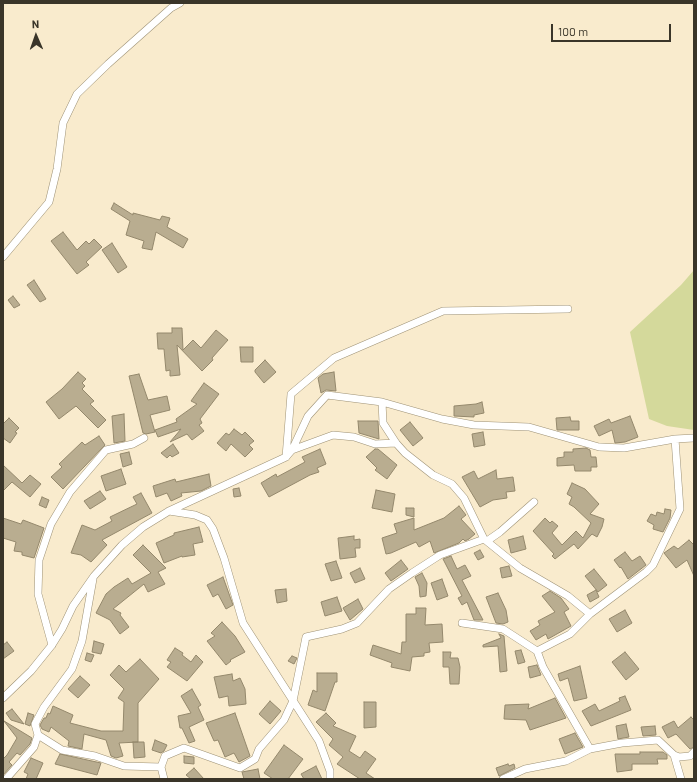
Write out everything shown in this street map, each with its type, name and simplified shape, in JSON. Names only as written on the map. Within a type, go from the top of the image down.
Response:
[{"type":"street","points":[[3,257],[49,202],[57,169],[63,124],[77,94],[108,64],[171,8],[180,3]]},
{"type":"street","points":[[286,457],[291,394],[334,358],[443,311],[568,309]]},
{"type":"street","points":[[3,698],[31,671],[52,645],[62,629],[73,606],[94,576],[108,558],[127,540],[143,527],[169,511],[286,457],[292,450],[308,416],[327,395],[382,402],[442,419],[474,425],[529,427],[599,447],[624,448],[675,439],[694,438]]},
{"type":"street","points":[[382,402],[383,424],[396,443],[434,475],[452,484],[456,488],[464,498],[484,539],[520,568],[568,596],[590,614]]},
{"type":"street","points":[[292,450],[333,435],[354,437],[375,444],[396,443]]},
{"type":"street","points":[[52,645],[38,594],[39,560],[51,524],[70,492],[106,450],[133,444],[144,438]]},
{"type":"street","points":[[537,651],[570,634],[590,614],[646,572],[653,565],[680,509],[675,439]]},
{"type":"street","points":[[164,779],[161,767],[165,756],[184,748],[240,768],[255,759],[259,749],[284,720],[293,701],[306,637],[342,629],[357,623],[389,589],[412,573],[440,555],[484,539],[487,541],[500,532],[534,502]]},
{"type":"street","points":[[169,511],[195,515],[207,520],[210,524],[224,558],[243,623],[319,741],[330,772],[330,779]]},
{"type":"street","points":[[6,779],[34,746],[38,735],[35,724],[44,708],[72,669],[77,658],[88,616],[94,576]]},
{"type":"street","points":[[462,622],[503,630],[537,651],[542,667],[590,748]]},
{"type":"street","points":[[38,735],[62,750],[95,756],[124,766],[161,767]]},
{"type":"street","points":[[503,779],[525,769],[566,761],[590,748],[622,743],[660,740],[674,755],[681,779]]},
{"type":"street","points":[[674,755],[679,757],[690,756],[694,752]]},
{"type":"green space","points":[[694,270],[694,430],[667,426],[649,419],[630,332],[681,285]]},
{"type":"building","points":[[114,203],[133,215],[133,213],[160,220],[162,216],[170,218],[167,227],[188,239],[183,248],[156,232],[152,250],[142,248],[144,241],[126,235],[130,221],[111,209]]},
{"type":"building","points":[[63,232],[77,250],[86,241],[89,244],[94,239],[102,247],[86,262],[89,265],[77,274],[51,241]]},
{"type":"building","points":[[112,243],[127,267],[118,273],[102,250]]},
{"type":"building","points":[[34,280],[46,299],[40,302],[27,285]]},
{"type":"building","points":[[13,296],[20,305],[14,308],[8,300]]},
{"type":"building","points":[[172,328],[182,328],[183,350],[193,340],[201,348],[216,330],[228,340],[212,358],[213,360],[202,371],[177,345],[180,375],[170,376],[170,370],[166,371],[164,349],[158,349],[157,333],[172,333]]},
{"type":"building","points":[[240,347],[253,347],[253,362],[241,362]]},
{"type":"building","points":[[265,360],[276,372],[264,383],[255,370]]},
{"type":"building","points":[[78,372],[86,379],[82,383],[85,386],[82,389],[94,401],[90,404],[106,420],[98,428],[76,406],[59,419],[46,402],[62,389]]},
{"type":"building","points":[[334,372],[336,391],[326,390],[321,393],[318,378],[323,374]]},
{"type":"building","points":[[139,374],[148,400],[167,396],[170,410],[150,415],[155,432],[146,434],[143,433],[129,376]]},
{"type":"building","points":[[204,383],[219,394],[200,419],[202,423],[199,425],[204,431],[192,440],[187,434],[170,442],[181,429],[158,437],[155,430],[177,422],[176,419],[197,404],[191,401]]},
{"type":"building","points":[[482,402],[484,413],[474,415],[474,417],[454,416],[454,406]]},
{"type":"building","points":[[124,414],[125,441],[114,443],[112,416]]},
{"type":"building","points":[[630,416],[638,437],[625,442],[615,443],[612,430],[599,436],[594,426],[609,419],[611,423]]},
{"type":"building","points":[[570,417],[571,421],[579,421],[579,430],[557,430],[556,418]]},
{"type":"building","points":[[9,418],[19,428],[15,432],[17,433],[10,443],[3,438],[3,424]]},
{"type":"building","points":[[358,421],[378,421],[379,439],[359,433]]},
{"type":"building","points":[[410,422],[423,438],[413,446],[400,430]]},
{"type":"building","points":[[234,429],[242,435],[245,432],[254,441],[249,445],[253,449],[245,457],[231,444],[226,451],[217,443],[226,433],[229,435]]},
{"type":"building","points":[[483,432],[485,445],[474,447],[472,434]]},
{"type":"building","points":[[99,436],[105,445],[63,489],[51,477],[62,467],[59,464],[82,442],[85,445]]},
{"type":"building","points":[[173,444],[179,453],[172,457],[170,455],[167,458],[161,453]]},
{"type":"building","points":[[586,448],[590,450],[591,457],[596,457],[597,467],[591,467],[591,471],[575,471],[574,465],[557,466],[557,458],[564,457],[564,452],[573,452],[573,449]]},
{"type":"building","points":[[320,449],[326,464],[317,468],[319,472],[310,475],[269,497],[261,483],[276,474],[277,477],[305,462],[302,457]]},
{"type":"building","points":[[375,449],[378,449],[397,465],[387,479],[375,470],[377,468],[366,457]]},
{"type":"building","points":[[129,452],[132,464],[123,467],[120,454]]},
{"type":"building","points":[[3,465],[22,483],[30,475],[41,484],[30,497],[12,482],[3,491]]},
{"type":"building","points":[[121,469],[126,484],[106,491],[101,476]]},
{"type":"building","points":[[496,470],[497,479],[513,477],[515,491],[506,492],[507,498],[493,500],[480,507],[462,477],[474,471],[478,479]]},
{"type":"building","points":[[209,474],[211,486],[201,491],[181,493],[182,496],[171,501],[167,493],[156,497],[153,486],[175,479],[176,482]]},
{"type":"building","points":[[572,483],[585,489],[599,504],[590,514],[604,519],[597,537],[592,534],[578,549],[574,544],[555,559],[552,556],[554,554],[533,531],[545,518],[550,523],[552,521],[558,526],[552,533],[562,545],[576,531],[583,538],[591,523],[569,504],[572,497],[567,494]]},
{"type":"building","points":[[239,488],[241,496],[234,497],[233,489]]},
{"type":"building","points":[[376,490],[395,494],[392,512],[372,508]]},
{"type":"building","points":[[100,491],[106,499],[90,509],[84,501]]},
{"type":"building","points":[[141,493],[152,513],[102,540],[107,545],[91,562],[81,555],[71,553],[82,525],[95,530],[112,521],[110,517],[137,504],[133,497]]},
{"type":"building","points":[[42,497],[49,500],[46,508],[39,505]]},
{"type":"building","points":[[459,506],[466,515],[461,519],[475,534],[469,539],[465,541],[463,539],[459,543],[434,553],[430,541],[419,547],[416,542],[386,554],[382,538],[397,533],[394,524],[414,518],[414,530],[444,518]]},
{"type":"building","points":[[406,508],[414,508],[414,517],[406,515]]},
{"type":"building","points":[[665,509],[671,510],[670,518],[663,532],[653,529],[654,525],[647,521],[651,514],[656,516],[657,512],[664,514]]},
{"type":"building","points":[[3,518],[21,524],[23,520],[44,528],[34,558],[22,555],[22,552],[14,551],[16,542],[3,538]]},
{"type":"building","points":[[199,527],[203,542],[193,544],[195,555],[182,556],[164,563],[156,543],[174,535],[174,533]]},
{"type":"building","points":[[354,536],[354,540],[360,539],[360,548],[355,548],[356,557],[340,559],[338,538]]},
{"type":"building","points":[[523,536],[526,549],[511,553],[508,540]]},
{"type":"building","points":[[689,540],[694,545],[694,576],[687,560],[676,568],[664,553],[674,546],[678,549]]},
{"type":"building","points":[[143,545],[166,568],[158,572],[165,584],[148,592],[144,584],[113,609],[121,613],[120,615],[129,627],[120,634],[110,620],[96,613],[106,594],[114,587],[128,578],[132,584],[151,573],[133,555]]},
{"type":"building","points":[[480,550],[484,557],[478,560],[474,553]]},
{"type":"building","points":[[625,552],[632,561],[640,556],[646,565],[628,579],[621,567],[620,568],[614,560]]},
{"type":"building","points":[[451,556],[457,569],[465,565],[471,576],[462,580],[483,620],[474,620],[467,602],[462,605],[458,598],[462,596],[443,559]]},
{"type":"building","points":[[401,560],[408,569],[391,581],[385,573]]},
{"type":"building","points":[[336,561],[342,578],[331,581],[325,564]]},
{"type":"building","points":[[509,566],[512,576],[502,578],[500,568]]},
{"type":"building","points":[[360,568],[365,579],[355,583],[350,573]]},
{"type":"building","points":[[594,569],[607,585],[598,592],[585,576]]},
{"type":"building","points":[[422,573],[427,583],[426,596],[420,597],[419,586],[415,577]]},
{"type":"building","points":[[223,577],[233,605],[226,609],[218,594],[213,597],[207,585]]},
{"type":"building","points":[[442,579],[448,596],[437,600],[431,583]]},
{"type":"building","points":[[286,589],[287,601],[277,603],[275,590]]},
{"type":"building","points":[[596,590],[599,597],[590,602],[587,595]]},
{"type":"building","points":[[550,591],[561,598],[569,609],[564,612],[571,626],[548,639],[546,634],[536,640],[530,631],[540,625],[538,621],[555,612],[542,596]]},
{"type":"building","points":[[498,593],[506,610],[508,622],[503,624],[496,623],[486,597]]},
{"type":"building","points":[[337,597],[342,611],[325,616],[321,602]]},
{"type":"building","points":[[358,599],[363,609],[350,620],[343,608]]},
{"type":"building","points":[[416,608],[426,608],[425,625],[442,624],[443,642],[429,643],[430,652],[424,653],[424,656],[412,657],[410,671],[391,667],[392,663],[370,655],[373,645],[401,654],[402,642],[406,642],[406,614],[416,614]]},
{"type":"building","points":[[625,610],[632,623],[617,632],[609,619]]},
{"type":"building","points":[[222,622],[235,636],[245,652],[230,660],[231,661],[226,665],[207,641],[215,636],[211,633]]},
{"type":"building","points":[[499,634],[504,636],[507,671],[500,672],[498,646],[483,647],[483,645],[501,638]]},
{"type":"building","points":[[94,641],[104,644],[101,654],[92,652]]},
{"type":"building","points":[[7,642],[14,651],[3,659],[3,645]]},
{"type":"building","points":[[175,648],[183,653],[182,655],[191,662],[196,655],[203,662],[187,681],[167,667],[171,662],[167,660]]},
{"type":"building","points":[[521,650],[525,662],[518,664],[515,651]]},
{"type":"building","points":[[443,652],[451,652],[450,658],[458,658],[460,667],[459,684],[450,684],[449,667],[443,667]]},
{"type":"building","points":[[625,652],[639,669],[626,680],[612,662]]},
{"type":"building","points":[[87,653],[94,655],[91,662],[85,660]]},
{"type":"building","points":[[292,656],[297,658],[294,664],[288,661]]},
{"type":"building","points":[[140,659],[159,679],[138,703],[138,742],[119,743],[123,756],[116,758],[111,756],[106,740],[84,734],[82,749],[68,746],[69,741],[51,727],[49,732],[42,729],[40,725],[48,713],[50,714],[53,706],[73,715],[70,723],[101,731],[123,731],[124,702],[118,698],[124,689],[110,675],[119,665],[126,672]]},
{"type":"building","points":[[537,665],[541,675],[530,678],[528,667]]},
{"type":"building","points":[[580,666],[587,698],[574,701],[568,678],[560,681],[558,674]]},
{"type":"building","points":[[317,673],[337,673],[337,682],[335,682],[325,711],[308,705],[313,690],[317,692]]},
{"type":"building","points":[[232,674],[233,681],[240,678],[245,689],[246,704],[229,706],[228,696],[219,698],[214,677]]},
{"type":"building","points":[[80,676],[90,685],[78,698],[68,689]]},
{"type":"building","points":[[192,689],[201,705],[198,707],[204,720],[189,727],[195,741],[189,743],[182,728],[180,728],[178,716],[191,713],[181,696]]},
{"type":"building","points":[[625,696],[631,710],[591,726],[582,711],[595,704],[599,711],[620,701],[619,698]]},
{"type":"building","points":[[555,698],[566,718],[530,730],[526,720],[504,719],[505,705],[529,704],[528,709]]},
{"type":"building","points":[[270,701],[281,711],[270,724],[259,714]]},
{"type":"building","points":[[364,702],[376,702],[376,727],[364,728]]},
{"type":"building","points":[[12,709],[24,724],[11,720],[6,713]]},
{"type":"building","points":[[28,713],[34,715],[30,726],[25,724]]},
{"type":"building","points":[[235,713],[250,756],[239,762],[234,753],[225,757],[218,740],[214,741],[206,723]]},
{"type":"building","points":[[326,713],[336,723],[333,726],[356,736],[349,751],[360,758],[365,751],[376,759],[366,773],[375,779],[360,779],[337,764],[343,757],[329,745],[333,739],[316,722]]},
{"type":"building","points":[[691,717],[694,720],[694,747],[690,749],[676,734],[668,738],[662,727],[674,721],[678,728]]},
{"type":"building","points":[[4,721],[32,738],[30,744],[20,755],[17,753],[9,762],[12,765],[3,775],[3,756],[4,758],[7,755],[17,738]]},
{"type":"building","points":[[626,724],[629,737],[618,739],[616,726]]},
{"type":"building","points":[[655,726],[656,735],[643,736],[641,727]]},
{"type":"building","points":[[575,733],[583,747],[565,754],[559,739]]},
{"type":"building","points":[[155,740],[167,745],[161,753],[152,750]]},
{"type":"building","points":[[133,742],[144,742],[145,757],[134,758]]},
{"type":"building","points":[[284,745],[303,759],[288,779],[273,779],[264,773]]},
{"type":"building","points":[[640,752],[663,752],[667,755],[667,759],[657,759],[658,764],[632,764],[632,770],[617,772],[615,754],[640,754]]},
{"type":"building","points":[[60,754],[101,763],[97,775],[55,764]]},
{"type":"building","points":[[184,756],[194,757],[194,764],[184,763]]},
{"type":"building","points":[[31,758],[43,763],[36,779],[26,779],[28,774],[24,772]]},
{"type":"building","points":[[508,764],[509,766],[514,764],[515,768],[499,776],[496,768]]},
{"type":"building","points":[[316,766],[322,779],[304,779],[301,774]]},
{"type":"building","points":[[194,768],[204,779],[191,779],[186,775]]},
{"type":"building","points":[[258,769],[260,779],[244,779],[242,772]]}]
